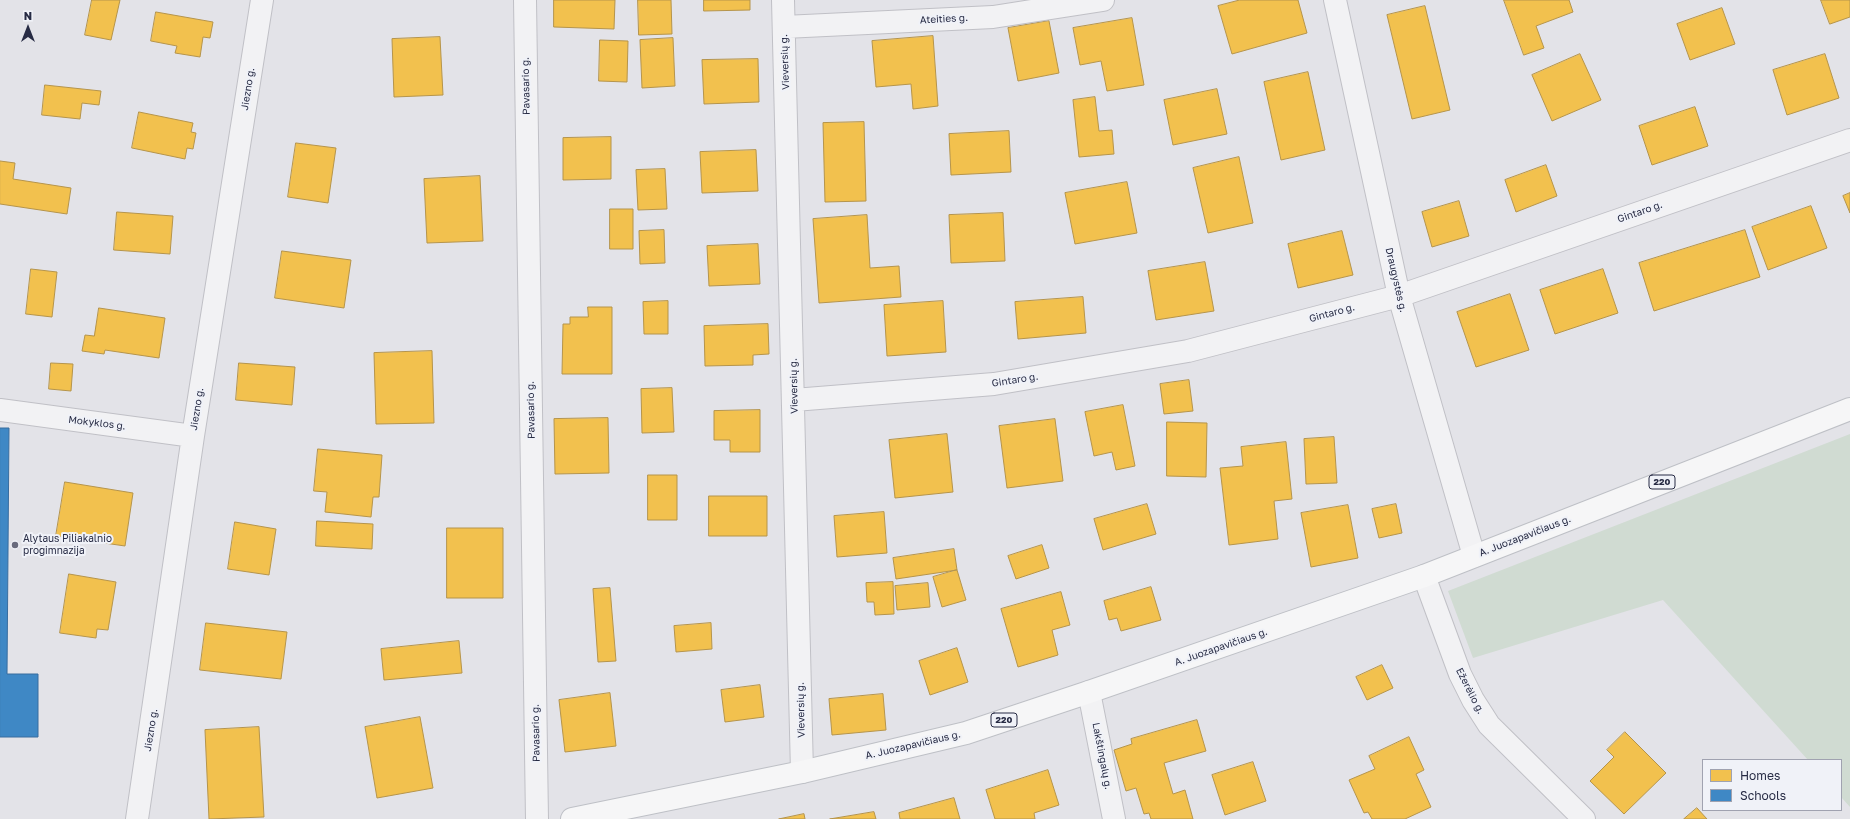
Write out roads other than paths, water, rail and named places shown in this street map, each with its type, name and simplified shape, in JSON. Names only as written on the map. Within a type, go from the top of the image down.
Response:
[{"type":"main road","name":"A. Juozapavičiaus g.","points":[[572,819],[802,772],[966,733],[1424,576],[1850,409]]},
{"type":"street","name":"Jiezno g.","points":[[137,819],[193,436],[262,0]]},
{"type":"street","name":"Pavasario g.","points":[[525,0],[537,819]]},
{"type":"street","name":"Vieversių g.","points":[[783,0],[802,772]]},
{"type":"street","name":"Ateities g.","points":[[784,27],[993,17],[1103,0]]},
{"type":"street","name":"Draugystės g.","points":[[1335,0],[1399,296],[1474,556]]},
{"type":"street","name":"Gintaro g.","points":[[794,400],[994,384],[1180,352],[1399,296],[1850,140]]},
{"type":"street","name":"Mokyklos g.","points":[[0,410],[193,436]]},
{"type":"street","name":"Ežerėlio g.","points":[[1424,576],[1460,674],[1472,700],[1489,725],[1584,819]]},
{"type":"street","name":"Lakštingalų g.","points":[[1089,692],[1114,819]]},
{"type":"place","name":"Alytaus Piliakalnio progimnazija","points":[[15,545]]}]
